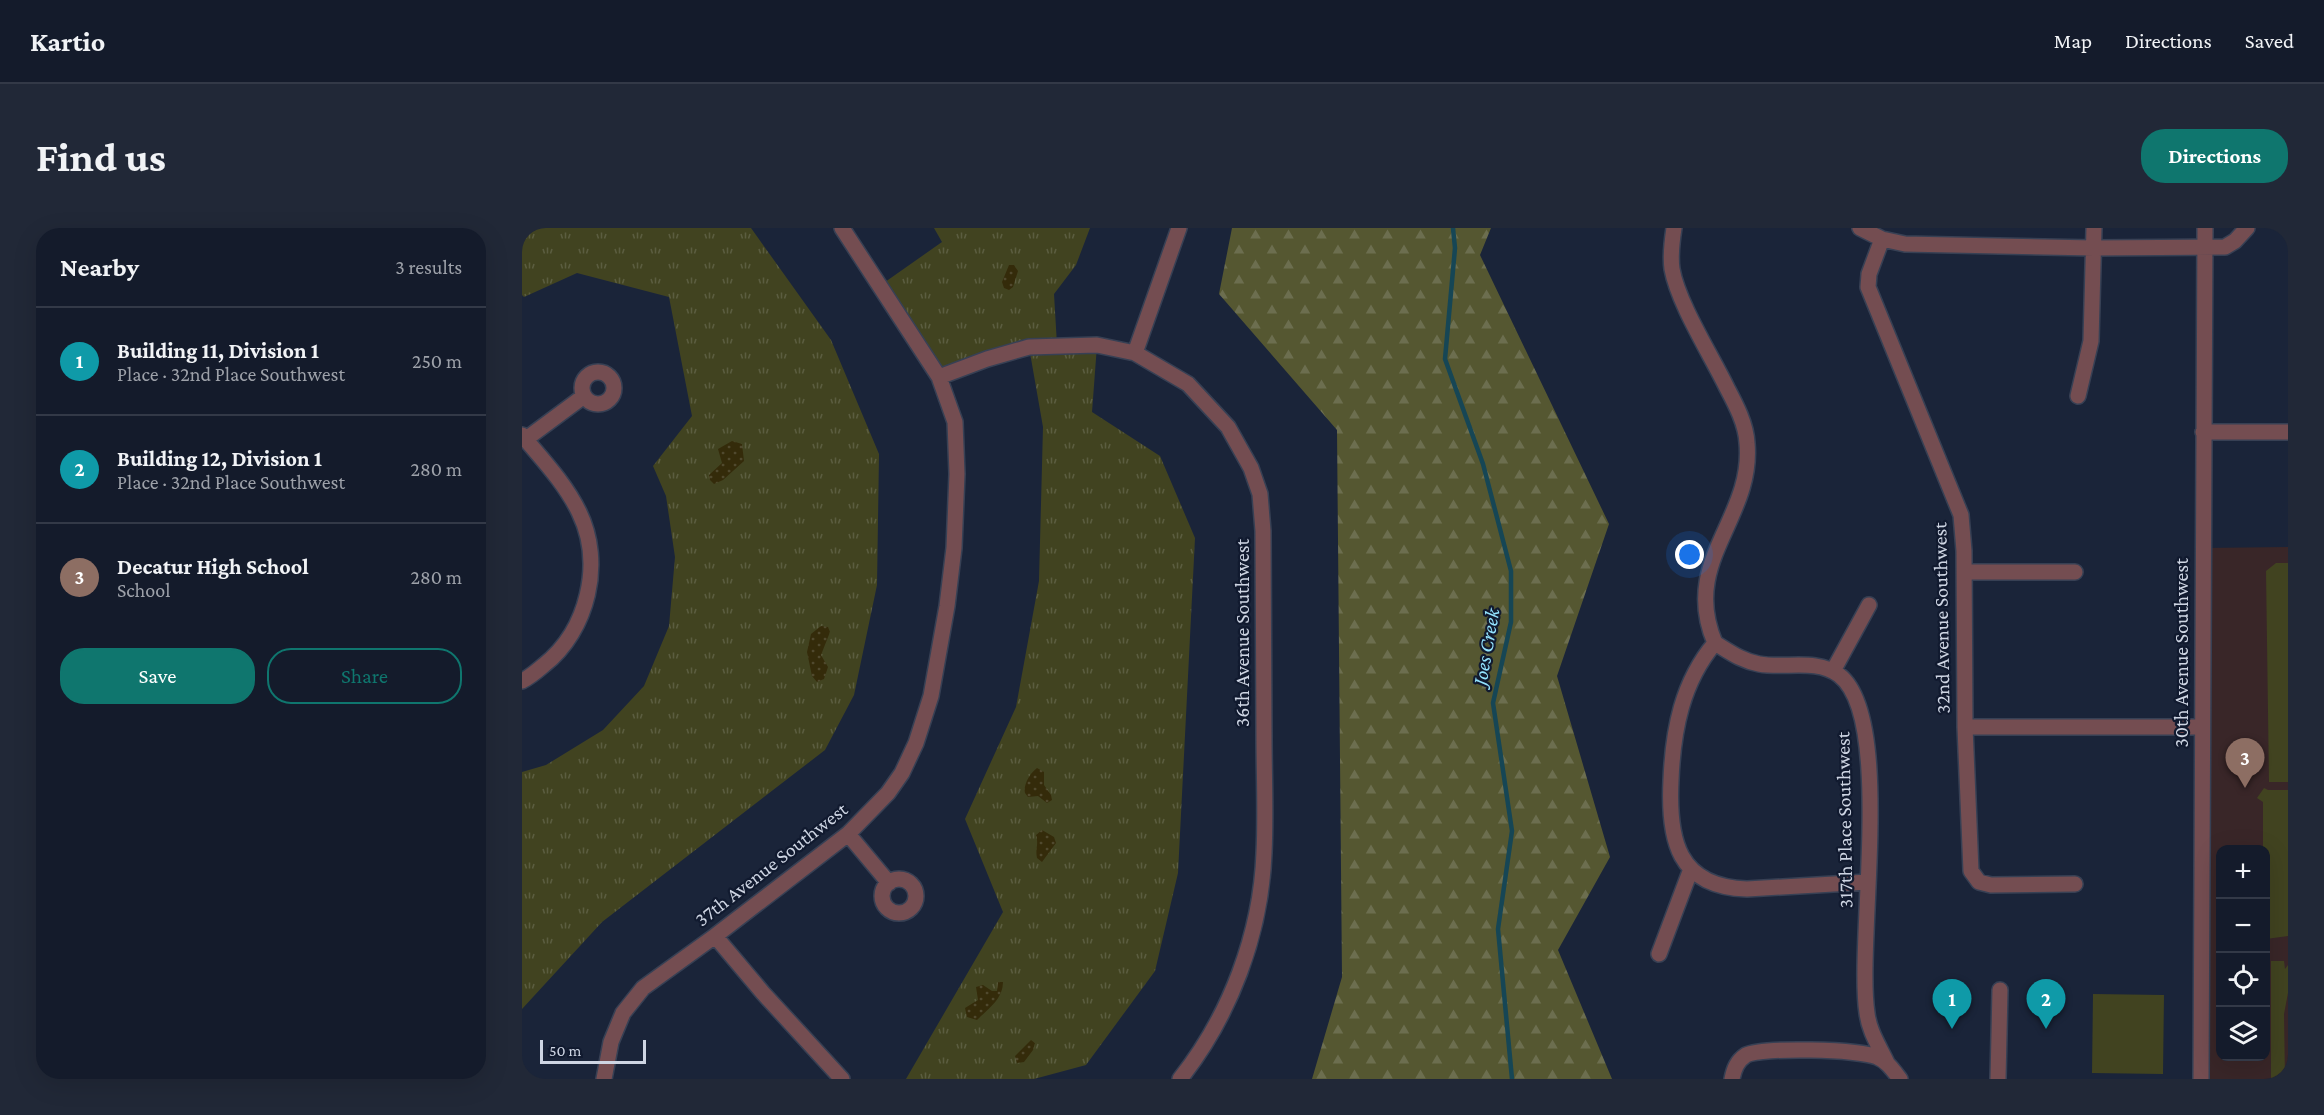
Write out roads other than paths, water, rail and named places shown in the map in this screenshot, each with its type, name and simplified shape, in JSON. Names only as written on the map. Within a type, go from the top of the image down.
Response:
[{"type":"street","name":"37th Avenue Southwest","points":[[604,1079],[611,1042],[623,1013],[643,988],[848,834],[888,793],[902,773],[916,743],[931,696],[939,657],[954,548],[957,474],[955,422],[939,377],[842,228]]},
{"type":"street","points":[[1136,353],[1179,228]]},
{"type":"street","points":[[1674,228],[1671,258],[1677,285],[1735,404],[1747,441],[1748,460],[1744,482],[1714,554],[1706,586],[1705,612],[1715,643],[1734,656],[1758,664],[1811,665],[1833,671],[1869,605]]},
{"type":"street","points":[[1860,228],[1882,239],[1925,244],[2094,248],[2230,246],[2247,228]]},
{"type":"street","points":[[2078,396],[2091,340],[2094,228]]},
{"type":"street","name":"30th Avenue Southwest","points":[[2201,1079],[2205,228]]},
{"type":"street","name":"32nd Avenue Southwest","points":[[1882,239],[1869,274],[1868,287],[1923,427],[1955,498],[1963,532],[1965,727],[1971,871],[1979,882],[1991,885],[2076,884]]},
{"type":"street","name":"36th Avenue Southwest","points":[[939,377],[987,359],[1029,347],[1097,345],[1136,353],[1188,384],[1228,427],[1251,468],[1260,494],[1263,531],[1264,855],[1257,909],[1244,964],[1197,1058],[1180,1079]]},
{"type":"street","points":[[522,681],[551,659],[571,637],[580,620],[587,598],[590,555],[588,537],[579,512],[559,479],[524,437],[584,396]]},
{"type":"street","points":[[2203,432],[2288,432]]},
{"type":"street","points":[[1964,572],[2075,572]]},
{"type":"street","points":[[1715,643],[1699,664],[1677,722],[1673,746],[1670,803],[1672,833],[1677,849],[1691,869],[1712,884],[1735,889],[1868,882]]},
{"type":"street","name":"317th Place Southwest","points":[[1833,671],[1853,692],[1865,726],[1868,761],[1866,1004],[1870,1030],[1887,1063],[1900,1079]]},
{"type":"street","points":[[1965,727],[2201,728]]},
{"type":"street","points":[[848,834],[889,883]]},
{"type":"street","points":[[1659,954],[1691,869]]},
{"type":"street","points":[[715,936],[763,993],[842,1079]]},
{"type":"street","points":[[1998,1079],[2000,990]]},
{"type":"street","points":[[1732,1079],[1738,1063],[1746,1055],[1759,1051],[1864,1053],[1876,1056],[1887,1063]]},
{"type":"waterway","name":"Joes Creek","points":[[1453,228],[1455,248],[1445,359],[1483,464],[1511,571],[1511,622],[1493,703],[1512,831],[1498,929],[1512,1079]]},
{"type":"place","name":"Decatur High School","points":[[2245,788]]},
{"type":"place","name":"Building 11, Division 1","points":[[1952,1029]]},
{"type":"place","name":"Building 12, Division 1","points":[[2046,1029]]}]
